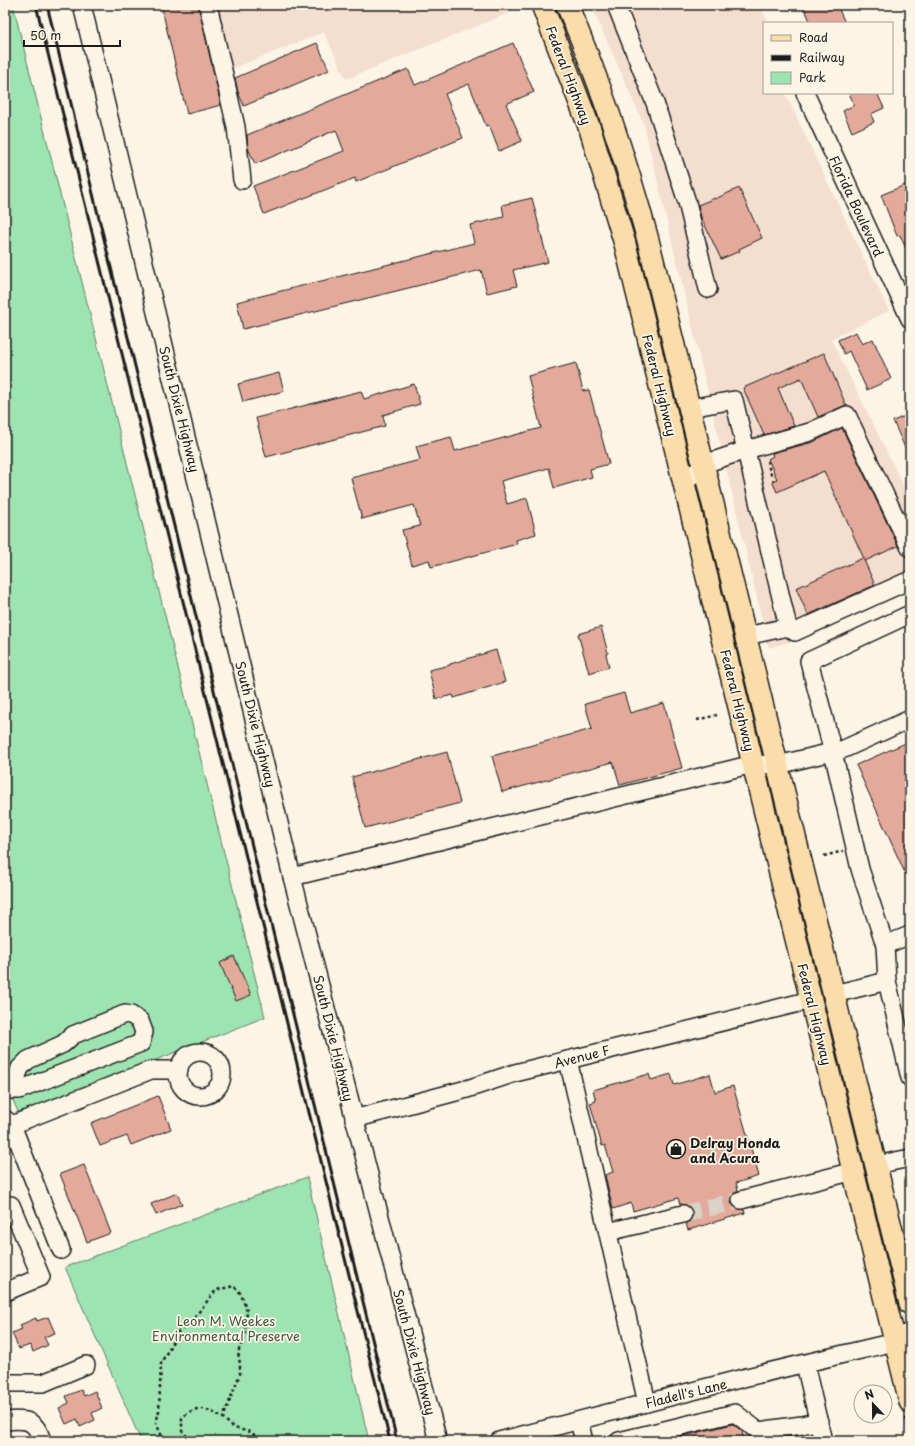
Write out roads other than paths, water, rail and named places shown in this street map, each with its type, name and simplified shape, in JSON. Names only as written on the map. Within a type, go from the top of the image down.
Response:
[{"type":"main road","name":"Federal Highway","points":[[542,5],[581,105],[602,166],[625,244],[854,1171],[902,1336],[910,1402]]},
{"type":"main road","name":"Federal Highway","points":[[567,5],[594,71],[638,204],[704,464],[910,1304]]},
{"type":"main road","points":[[581,105],[587,106],[610,120]]},
{"type":"street","name":"South Dixie Highway","points":[[82,5],[292,877],[438,1441]]},
{"type":"street","points":[[208,5],[236,127],[242,180]]},
{"type":"street","points":[[616,5],[655,103],[687,202],[708,289]]},
{"type":"street","name":"Florida Boulevard","points":[[805,94],[910,319]]},
{"type":"street","points":[[690,408],[734,400],[788,627],[795,632],[910,580]]},
{"type":"street","points":[[684,484],[704,464],[746,450],[810,432],[847,415],[910,548]]},
{"type":"street","points":[[910,614],[809,661],[833,752],[860,869],[885,946],[888,981],[906,1044],[910,1078]]},
{"type":"street","points":[[746,636],[788,627]]},
{"type":"street","points":[[292,877],[753,764],[778,766],[833,752],[844,749],[910,719]]},
{"type":"street","points":[[885,946],[910,935]]},
{"type":"street","points":[[834,994],[888,981]]},
{"type":"street","name":"Avenue F","points":[[354,1119],[467,1089],[515,1073],[811,1000]]},
{"type":"street","points":[[125,1014],[136,1018],[143,1026],[144,1032],[141,1043],[19,1090],[9,1090],[20,1068],[28,1060],[63,1044],[72,1035],[125,1014]]},
{"type":"street","points":[[568,1060],[648,1403]]},
{"type":"street","points":[[61,1250],[8,1122],[151,1070],[179,1070]]},
{"type":"street","points":[[876,1165],[910,1158]]},
{"type":"street","points":[[741,1200],[854,1171]]},
{"type":"street","points":[[5,1208],[11,1205],[41,1277],[5,1292]]},
{"type":"street","points":[[608,1232],[683,1214]]},
{"type":"street","name":"Fladell's Lane","points":[[499,1441],[886,1344],[902,1336]]},
{"type":"street","points":[[805,1364],[824,1441]]},
{"type":"street","points":[[5,1383],[43,1383],[86,1365]]},
{"type":"street","points":[[619,1441],[735,1413],[758,1431],[802,1425],[818,1421]]},
{"type":"street","points":[[5,1421],[26,1420],[33,1424],[39,1432],[42,1441]]},
{"type":"street","points":[[579,1421],[584,1441]]},
{"type":"tunnel","points":[[683,1214],[741,1200]]},
{"type":"railway","points":[[36,5],[390,1441]]},
{"type":"railway","points":[[47,5],[397,1441]]},
{"type":"place","name":"Delray Honda and Acura","points":[[676,1149]]},
{"type":"park label","name":"Leon M. Weekes Environmental Preserve","points":[[226,1328]]}]
